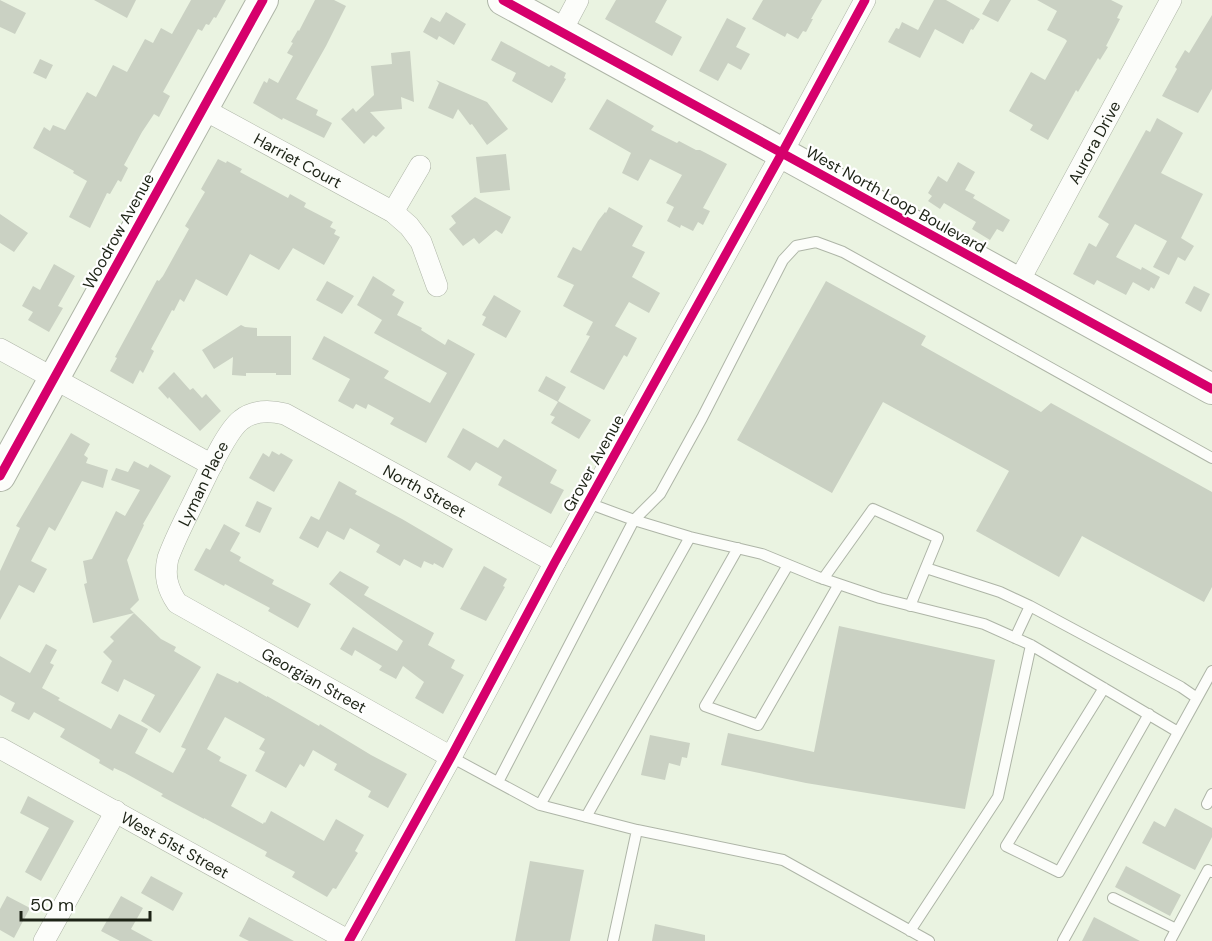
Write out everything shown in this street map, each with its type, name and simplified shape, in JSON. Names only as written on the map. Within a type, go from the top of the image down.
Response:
[{"type":"street","name":"Woodrow Avenue","points":[[0,476],[263,0]]},
{"type":"street","name":"West North Loop Boulevard","points":[[503,0],[1212,389]]},
{"type":"street","points":[[561,32],[578,0]]},
{"type":"street","name":"Grover Avenue","points":[[349,941],[865,0]]},
{"type":"street","name":"Aurora Drive","points":[[1018,283],[1171,0]]},
{"type":"street","name":"Harriet Court","points":[[203,109],[393,212],[409,226],[420,242],[437,286]]},
{"type":"street","points":[[393,212],[420,166]]},
{"type":"street","points":[[0,349],[212,465]]},
{"type":"street","name":"Lyman Place","points":[[177,603],[168,585],[166,568],[168,558],[212,465],[233,427],[252,414],[273,411],[294,418]]},
{"type":"street","name":"North Street","points":[[294,418],[555,562]]},
{"type":"street","name":"Georgian Street","points":[[177,603],[451,757]]},
{"type":"street","name":"West 51st Street","points":[[0,748],[349,941]]},
{"type":"street","points":[[44,941],[116,811]]},
{"type":"lane","points":[[498,782],[634,520],[660,494],[783,261],[796,246],[816,242],[843,252],[1212,458]]},
{"type":"lane","points":[[588,503],[690,537],[762,554],[823,579],[880,598],[984,624],[1031,645],[1178,732]]},
{"type":"lane","points":[[823,579],[873,509],[939,537],[910,606]]},
{"type":"lane","points":[[540,804],[690,537]]},
{"type":"lane","points":[[586,817],[738,548]]},
{"type":"lane","points":[[788,565],[705,706],[758,725],[839,584]]},
{"type":"lane","points":[[926,568],[1000,592],[1030,606],[1181,687],[1197,698]]},
{"type":"lane","points":[[1015,638],[1030,606]]},
{"type":"lane","points":[[910,931],[998,797],[1031,645]]},
{"type":"lane","points":[[1063,941],[1212,671]]},
{"type":"lane","points":[[1104,688],[1006,846],[1059,872],[1149,714]]},
{"type":"lane","points":[[451,757],[540,804],[638,830],[783,860],[928,941]]},
{"type":"lane","points":[[613,941],[638,830]]},
{"type":"lane","points":[[1170,941],[1208,870],[1212,872]]},
{"type":"lane","points":[[1113,898],[1176,929]]},
{"type":"building","points":[[0,0],[26,13],[15,34],[0,27]]},
{"type":"building","points":[[94,0],[136,0],[127,18]]},
{"type":"building","points":[[191,0],[226,0],[216,18],[214,17],[209,25],[206,24],[202,31],[198,29],[163,92],[170,96],[159,117],[154,114],[142,132],[124,165],[128,168],[121,182],[118,180],[110,194],[107,193],[90,228],[69,217],[87,181],[33,148],[44,127],[50,131],[53,125],[65,130],[87,92],[96,97],[113,65],[127,72],[145,39],[153,43],[161,28],[172,34]]},
{"type":"building","points":[[315,0],[334,0],[346,6],[296,99],[318,110],[316,115],[332,123],[324,138],[283,118],[282,120],[253,103],[264,81],[267,83],[269,78],[278,83],[293,56],[287,53],[293,43],[291,42]]},
{"type":"building","points":[[616,0],[667,0],[655,22],[682,37],[672,56],[605,19]]},
{"type":"building","points":[[763,0],[822,0],[806,32],[803,31],[798,39],[787,33],[785,37],[752,19]]},
{"type":"building","points":[[934,0],[946,0],[980,19],[973,30],[971,29],[963,44],[935,29],[920,58],[888,42],[902,22],[918,30]]},
{"type":"building","points":[[990,0],[1011,0],[998,22],[982,14]]},
{"type":"building","points":[[1037,0],[1111,0],[1123,6],[1117,18],[1120,19],[1106,46],[1108,47],[1100,60],[1098,58],[1078,92],[1076,90],[1048,140],[1030,130],[1033,125],[1009,111],[1031,72],[1045,80],[1067,41],[1047,30],[1057,11]]},
{"type":"building","points":[[446,12],[466,24],[454,45],[439,36],[437,40],[423,32],[431,17],[440,22]]},
{"type":"building","points":[[1212,15],[1212,89],[1198,113],[1162,96],[1185,50],[1189,53]]},
{"type":"building","points":[[727,18],[746,28],[736,47],[750,54],[741,70],[728,63],[718,81],[699,71]]},
{"type":"building","points":[[501,41],[549,67],[551,65],[566,73],[564,78],[566,79],[552,103],[512,81],[516,73],[491,60]]},
{"type":"building","points":[[410,51],[414,102],[401,97],[402,109],[370,112],[385,128],[364,144],[341,119],[353,108],[356,112],[374,95],[371,66],[392,64],[391,53]]},
{"type":"building","points":[[40,59],[53,65],[46,79],[33,73]]},
{"type":"building","points":[[436,80],[487,102],[508,129],[487,145],[458,109],[453,119],[428,108],[439,83]]},
{"type":"building","points":[[607,99],[654,126],[651,130],[727,164],[703,208],[710,211],[703,225],[698,222],[693,231],[681,225],[680,228],[667,221],[674,207],[666,203],[682,175],[650,159],[638,181],[622,173],[631,153],[589,129]]},
{"type":"building","points":[[1157,118],[1183,133],[1161,173],[1203,194],[1181,238],[1194,246],[1185,261],[1178,257],[1169,275],[1153,267],[1167,241],[1135,224],[1116,257],[1160,277],[1154,289],[1151,287],[1149,291],[1133,282],[1126,295],[1097,280],[1094,285],[1073,274],[1089,243],[1096,247],[1109,224],[1098,217],[1146,130],[1150,132]]},
{"type":"building","points":[[506,154],[510,190],[480,193],[476,157]]},
{"type":"building","points":[[218,159],[242,169],[240,172],[288,198],[290,194],[306,203],[304,207],[333,222],[330,227],[336,230],[334,234],[340,237],[324,265],[293,248],[279,270],[250,254],[227,296],[196,279],[184,302],[180,299],[174,311],[172,310],[151,349],[154,351],[143,373],[140,370],[133,384],[110,371],[117,358],[115,357],[157,280],[159,281],[163,276],[189,229],[185,226],[205,192],[201,189]]},
{"type":"building","points":[[958,162],[975,172],[965,190],[975,195],[973,198],[1010,220],[1003,232],[997,229],[990,240],[972,229],[976,222],[944,203],[940,209],[928,201],[932,196],[928,193],[938,176],[947,182]]},
{"type":"building","points":[[475,197],[511,217],[502,234],[496,230],[479,244],[474,238],[463,246],[449,229],[456,223],[451,216]]},
{"type":"building","points":[[609,207],[643,226],[632,246],[645,252],[632,277],[660,293],[649,313],[629,302],[615,326],[637,338],[627,357],[624,355],[604,390],[570,372],[590,336],[586,335],[593,322],[563,306],[574,285],[557,277],[573,247],[581,251]]},
{"type":"building","points":[[0,214],[28,233],[14,252],[0,243]]},
{"type":"building","points":[[54,264],[75,276],[58,306],[63,308],[49,332],[28,320],[33,312],[22,306],[33,286],[40,290]]},
{"type":"building","points":[[373,276],[395,290],[392,295],[404,302],[397,315],[422,328],[421,330],[445,345],[448,339],[475,354],[426,443],[390,424],[394,418],[368,404],[366,409],[356,404],[353,409],[338,401],[350,379],[312,359],[324,336],[389,371],[384,378],[430,403],[447,373],[374,333],[382,320],[357,305]]},
{"type":"building","points":[[327,281],[354,296],[342,314],[316,300]]},
{"type":"building","points":[[826,281],[926,336],[921,345],[1041,412],[1051,403],[1212,492],[1212,587],[1204,602],[1082,536],[1059,577],[976,531],[1009,471],[883,402],[832,493],[737,440]]},
{"type":"building","points":[[1194,286],[1210,294],[1201,312],[1185,303]]},
{"type":"building","points":[[494,295],[521,311],[506,338],[482,325],[486,317],[482,315]]},
{"type":"building","points":[[241,325],[257,328],[257,336],[291,336],[291,375],[246,373],[246,376],[232,375],[233,357],[214,369],[202,350]]},
{"type":"building","points":[[174,372],[190,390],[193,388],[202,398],[206,394],[221,411],[200,431],[158,388]]},
{"type":"building","points":[[546,376],[566,387],[558,401],[591,420],[579,439],[551,423],[555,417],[550,415],[558,402],[538,391]]},
{"type":"building","points":[[463,428],[498,448],[504,439],[557,470],[550,483],[564,490],[551,514],[498,485],[502,477],[476,462],[470,471],[447,457]]},
{"type":"building","points":[[71,433],[90,444],[84,455],[88,458],[86,463],[108,470],[103,488],[82,481],[55,531],[49,527],[31,561],[47,569],[34,593],[19,585],[0,620],[0,571],[20,528],[16,526]]},
{"type":"building","points":[[272,451],[293,460],[274,492],[249,478],[263,453],[269,457]]},
{"type":"building","points":[[134,461],[148,468],[150,464],[171,476],[143,524],[127,560],[139,600],[130,609],[134,613],[93,623],[84,584],[87,583],[83,561],[92,559],[116,511],[125,516],[140,490],[111,480],[116,468],[128,472]]},
{"type":"building","points":[[339,481],[357,491],[355,494],[453,549],[443,568],[424,561],[421,568],[404,559],[400,566],[376,552],[380,545],[350,528],[344,540],[327,531],[318,548],[299,538],[311,516],[319,520]]},
{"type":"building","points":[[257,501],[272,508],[260,533],[245,526]]},
{"type":"building","points":[[224,524],[240,533],[230,551],[241,557],[239,561],[274,580],[272,584],[311,604],[298,628],[268,611],[270,608],[194,570],[206,548],[210,550]]},
{"type":"building","points":[[484,566],[507,579],[486,621],[460,609]]},
{"type":"building","points":[[340,571],[369,587],[364,595],[434,633],[428,645],[455,660],[451,668],[464,675],[443,714],[415,698],[424,682],[403,666],[396,679],[379,670],[382,666],[355,650],[352,656],[340,649],[353,627],[397,651],[403,641],[329,584]]},
{"type":"building","points":[[134,613],[161,639],[176,647],[174,651],[201,667],[160,733],[141,721],[155,695],[124,679],[118,692],[101,683],[112,661],[103,652],[114,641],[110,637]]},
{"type":"building","points":[[839,626],[995,660],[965,809],[806,783],[721,765],[728,733],[814,752]]},
{"type":"building","points":[[46,644],[57,650],[50,663],[54,665],[42,688],[60,698],[58,700],[111,729],[119,714],[148,729],[135,753],[173,773],[186,749],[181,747],[217,673],[238,683],[239,681],[319,726],[320,724],[407,774],[388,808],[368,797],[371,791],[334,770],[337,764],[313,750],[304,767],[300,764],[286,788],[255,771],[265,752],[259,749],[265,739],[225,717],[207,749],[221,757],[219,761],[247,775],[231,806],[263,824],[271,811],[324,841],[336,819],[364,835],[355,851],[358,853],[336,889],[333,888],[327,897],[292,877],[295,872],[265,856],[267,852],[161,796],[163,794],[125,773],[114,768],[113,771],[99,763],[100,760],[60,737],[65,729],[34,712],[29,720],[11,711],[15,703],[0,695],[0,656],[30,673]]},
{"type":"building","points":[[650,735],[690,743],[687,758],[682,757],[680,766],[669,763],[665,780],[641,775]]},
{"type":"building","points":[[28,796],[74,821],[41,881],[25,872],[49,828],[20,813]]},
{"type":"building","points":[[1175,808],[1212,828],[1212,837],[1195,870],[1142,843],[1154,821],[1165,827]]},
{"type":"building","points":[[530,861],[584,870],[570,941],[515,941]]},
{"type":"building","points":[[1126,866],[1181,895],[1170,916],[1115,887]]},
{"type":"building","points":[[151,876],[183,893],[173,911],[141,893]]},
{"type":"building","points":[[7,896],[30,908],[14,938],[0,930],[0,909]]},
{"type":"building","points":[[121,896],[143,908],[131,929],[153,941],[120,941],[101,931]]},
{"type":"building","points":[[249,917],[294,941],[249,941],[239,936]]},
{"type":"building","points":[[1094,917],[1140,941],[1082,941]]},
{"type":"building","points":[[655,924],[705,935],[705,941],[652,941]]},
{"type":"cycle path","points":[[0,476],[263,0]]},
{"type":"cycle path","points":[[503,0],[1212,389]]},
{"type":"cycle path","points":[[349,941],[865,0]]}]
